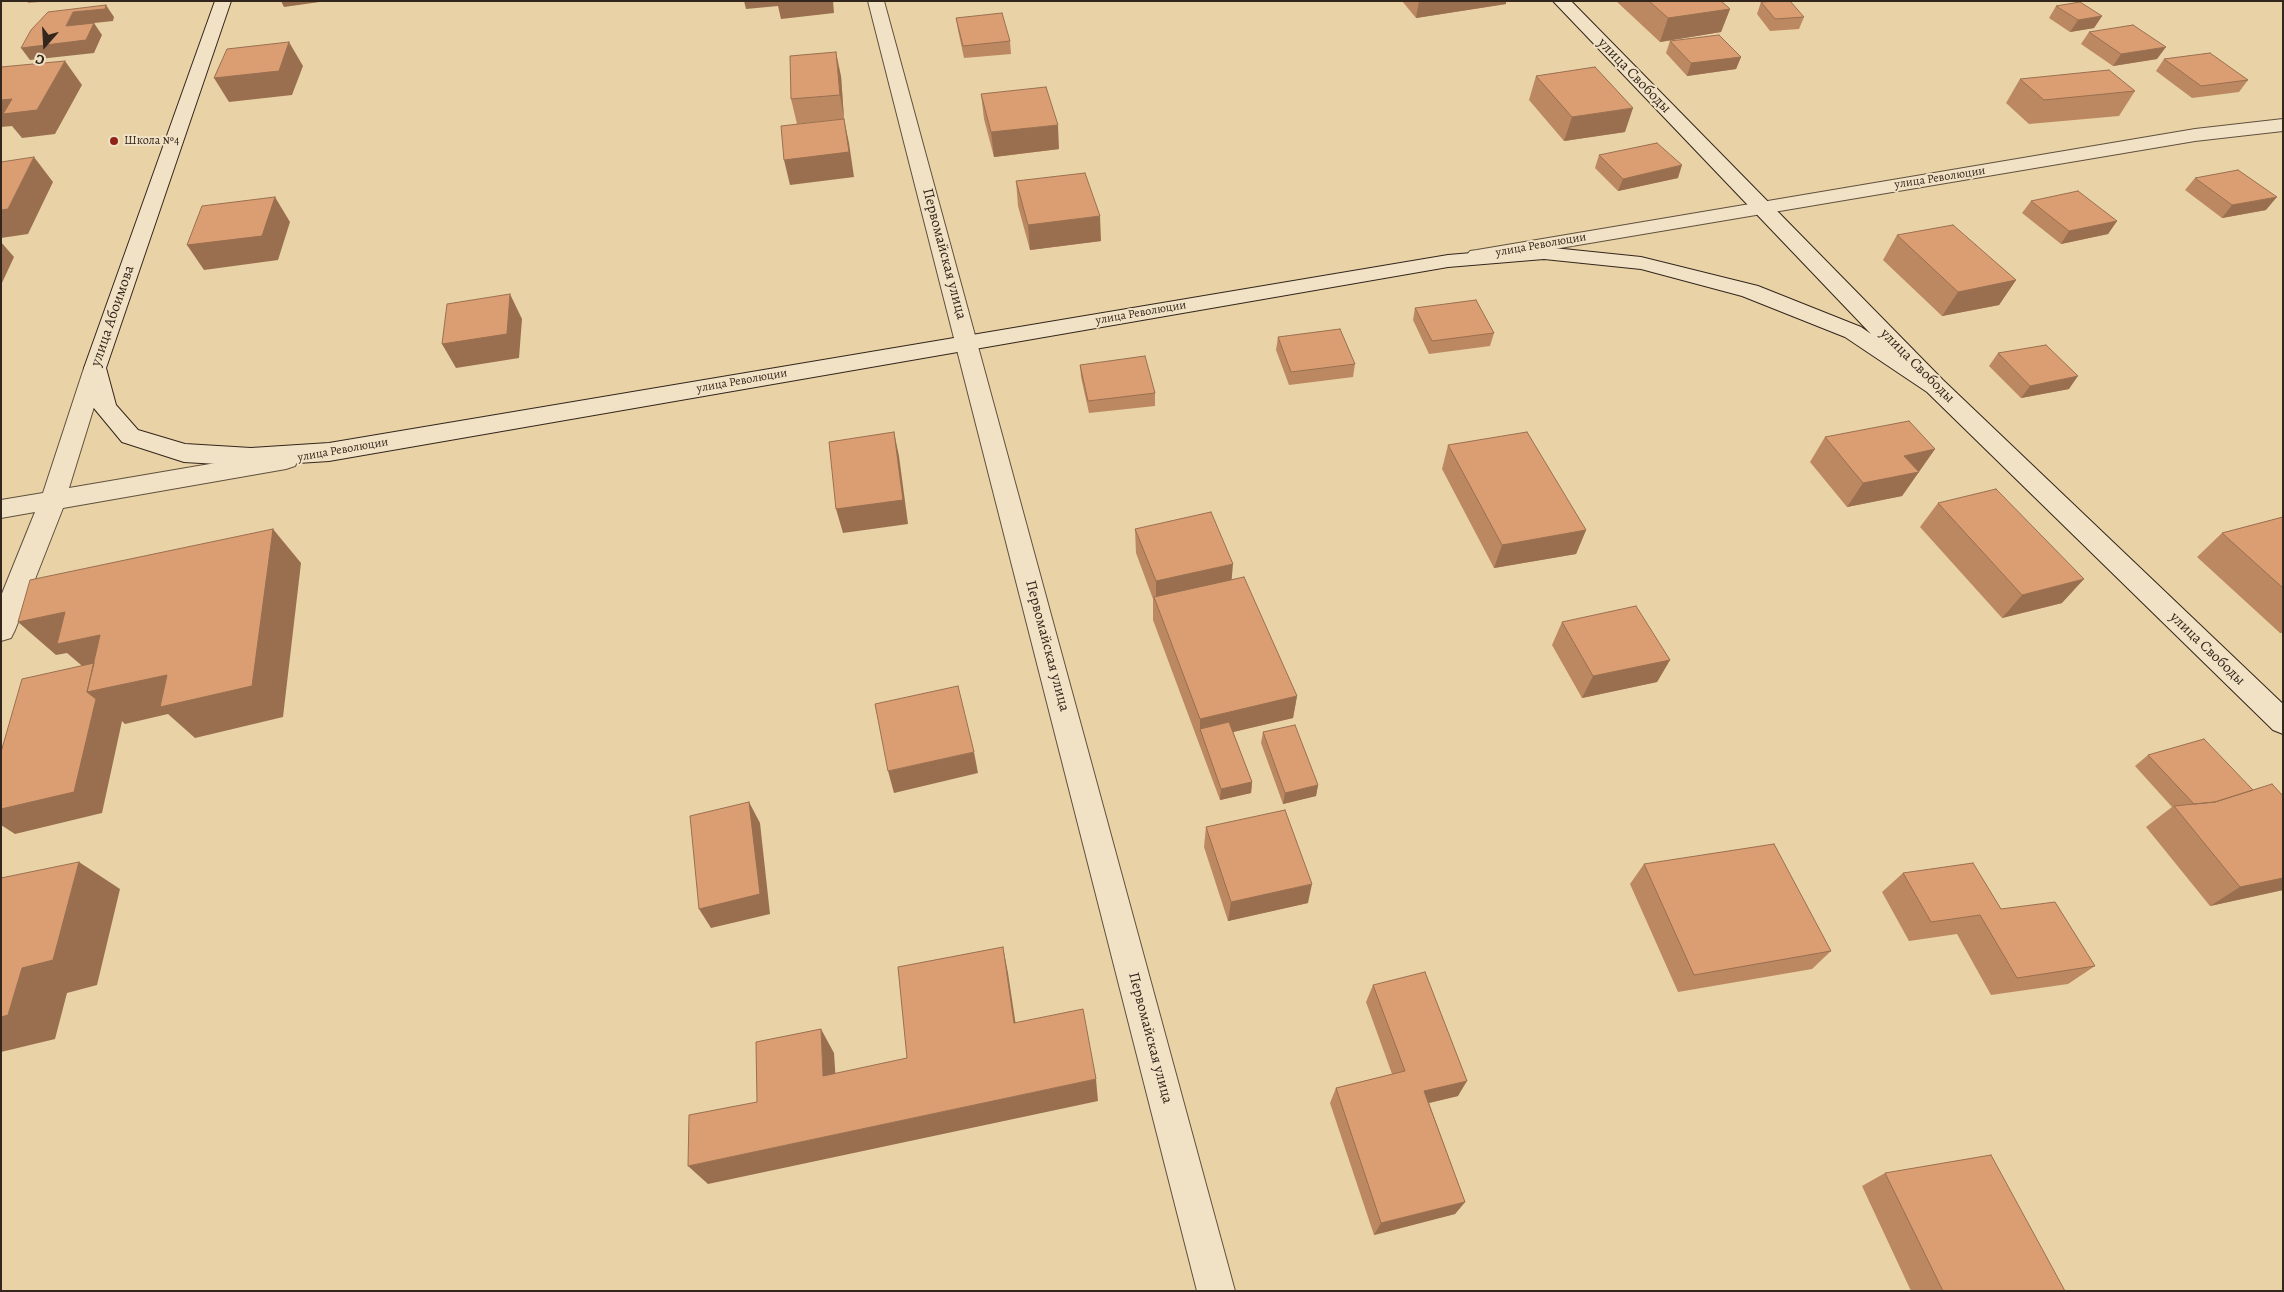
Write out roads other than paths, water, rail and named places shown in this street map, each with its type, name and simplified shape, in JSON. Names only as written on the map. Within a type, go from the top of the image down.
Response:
[{"type":"main road","name":"улица Абоимова","points":[[1,630],[53,500],[95,368],[222,1]]},
{"type":"main road","name":"Первомайская улица","points":[[876,1],[1216,1291]]},
{"type":"main road","name":"улица Свободы","points":[[1561,1],[1935,386],[2283,722]]},
{"type":"main road","name":"улица Революции","points":[[1,509],[2195,135],[2283,125]]},
{"type":"main road","points":[[1448,261],[1544,253],[1641,263],[1750,291],[1853,332],[1935,386]]},
{"type":"main road","points":[[95,368],[105,407],[130,436],[184,453],[251,457],[329,452]]},
{"type":"place","name":"Школа №4","points":[[114,141]]}]
